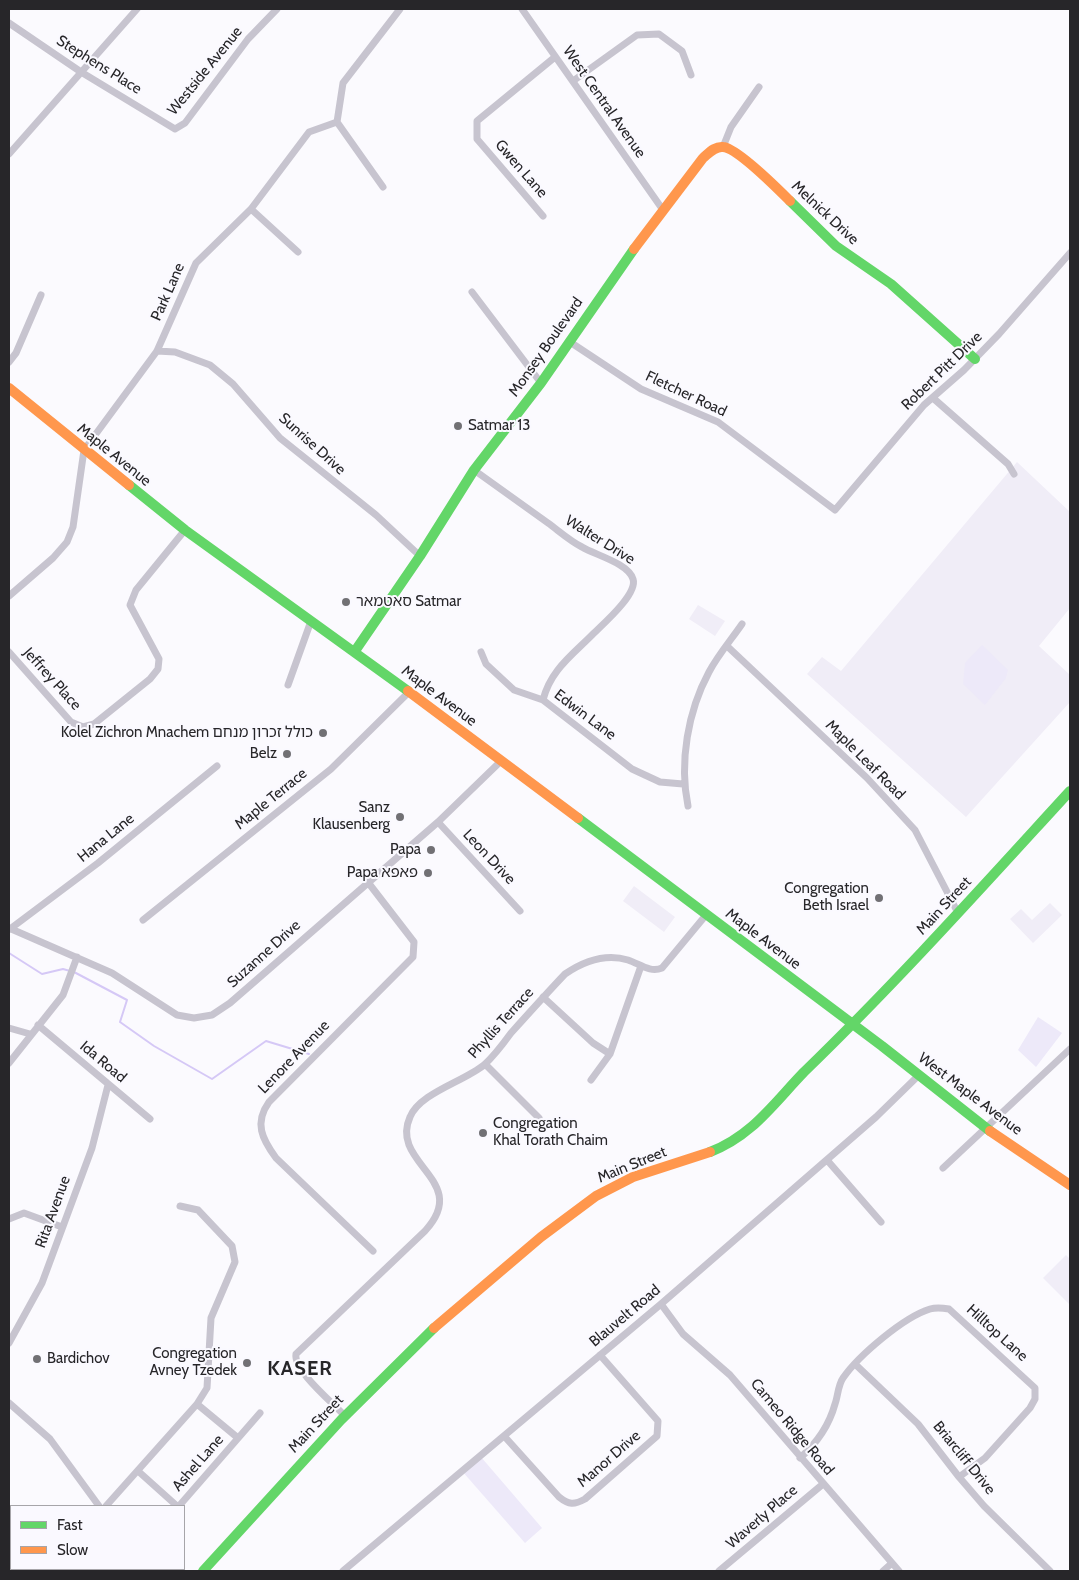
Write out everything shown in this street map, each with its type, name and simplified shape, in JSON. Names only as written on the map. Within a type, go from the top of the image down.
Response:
[{"type":"street","points":[[9,154],[137,9]]},
{"type":"street","name":"Westside Avenue","points":[[176,129],[185,123],[248,39],[277,9]]},
{"type":"street","points":[[383,187],[337,122],[343,83],[400,9]]},
{"type":"street","name":"West Central Avenue","points":[[522,9],[663,210]]},
{"type":"street","name":"Stephens Place","points":[[9,23],[81,72],[176,129]]},
{"type":"street","points":[[572,81],[637,35],[660,34],[682,51],[691,75]]},
{"type":"street","name":"Gwen Lane","points":[[543,216],[477,139],[477,121],[555,57]]},
{"type":"street","points":[[663,210],[703,158],[714,149],[723,147],[731,127],[759,87]]},
{"type":"street","name":"Park Lane","points":[[84,450],[157,350],[196,263],[251,209],[309,132],[337,122]]},
{"type":"street","name":"Melnick Drive","points":[[723,147],[731,150],[765,177],[836,246],[891,284],[975,359]]},
{"type":"street","points":[[251,209],[298,252]]},
{"type":"street","name":"Monsey Boulevard","points":[[355,651],[420,556],[474,470],[541,383],[601,295],[663,210]]},
{"type":"street","name":"Robert Pitt Drive","points":[[835,510],[933,398],[975,359],[1070,253]]},
{"type":"street","points":[[472,292],[541,383]]},
{"type":"street","points":[[9,362],[16,353],[41,295]]},
{"type":"street","name":"Fletcher Road","points":[[570,342],[641,389],[718,422],[835,510]]},
{"type":"street","name":"Sunrise Drive","points":[[157,350],[176,352],[210,365],[233,384],[280,438],[376,515],[420,556]]},
{"type":"street","name":"Maple Avenue","points":[[9,388],[185,530],[355,651],[852,1025]]},
{"type":"street","points":[[933,398],[1008,464],[1014,474]]},
{"type":"street","points":[[9,596],[53,558],[67,542],[73,527],[84,450]]},
{"type":"street","name":"Walter Drive","points":[[474,470],[582,547],[604,556],[630,572],[634,580],[633,590],[610,617],[555,672],[547,683],[543,700]]},
{"type":"street","name":"Jeffrey Place","points":[[9,652],[71,722],[83,727],[94,724],[150,679],[158,669],[159,659],[130,605],[136,590],[185,530]]},
{"type":"street","points":[[288,685],[312,622]]},
{"type":"street","points":[[688,806],[684,784],[686,744],[697,700],[709,672],[742,624]]},
{"type":"street","name":"Maple Leaf Road","points":[[727,646],[867,778],[915,830],[958,913]]},
{"type":"street","name":"Edwin Lane","points":[[481,652],[486,664],[514,690],[543,700],[632,769],[660,782],[684,784]]},
{"type":"street","name":"Maple Terrace","points":[[144,920],[331,768],[409,692]]},
{"type":"street","name":"Suzanne Drive","points":[[9,929],[112,973],[177,1015],[194,1018],[212,1015],[230,1003],[367,881],[438,822],[501,761]]},
{"type":"street","name":"Hana Lane","points":[[9,929],[98,863],[217,766]]},
{"type":"street","name":"Main Street","points":[[203,1571],[344,1415],[480,1286],[599,1194],[618,1184],[712,1150],[748,1132],[958,913],[1070,791]]},
{"type":"street","name":"Leon Drive","points":[[438,822],[520,911]]},
{"type":"street","name":"Lenore Avenue","points":[[367,881],[414,942],[414,957],[269,1102],[260,1118],[260,1128],[267,1145],[276,1158],[373,1251]]},
{"type":"street","name":"Phyllis Terrace","points":[[344,1415],[300,1369],[295,1359],[296,1354],[434,1222],[439,1212],[440,1193],[436,1184],[409,1147],[408,1118],[420,1103],[485,1064],[543,997],[565,974],[579,964],[592,959],[613,957],[657,970],[667,965],[706,915]]},
{"type":"street","points":[[9,1063],[30,1034],[63,995],[77,957]]},
{"type":"street","points":[[591,1080],[610,1054],[641,966]]},
{"type":"street","points":[[543,997],[593,1042],[610,1054]]},
{"type":"street","name":"Ida Road","points":[[38,1025],[150,1119]]},
{"type":"street","name":"West Maple Avenue","points":[[852,1025],[984,1127],[1070,1185]]},
{"type":"street","points":[[9,1028],[30,1034]]},
{"type":"street","points":[[943,1168],[984,1127],[1070,1049]]},
{"type":"street","points":[[485,1064],[539,1118]]},
{"type":"street","name":"Blauvelt Road","points":[[343,1571],[505,1437],[661,1304],[828,1160],[919,1075]]},
{"type":"street","name":"Rita Avenue","points":[[9,1343],[42,1283],[92,1148],[108,1085]]},
{"type":"street","points":[[828,1160],[881,1222]]},
{"type":"street","points":[[107,1505],[197,1404],[207,1388],[211,1318],[235,1262],[232,1246],[198,1210],[180,1206]]},
{"type":"street","points":[[9,1219],[24,1213],[62,1227]]},
{"type":"street","name":"Cameo Ridge Road","points":[[661,1304],[683,1334],[730,1375],[822,1484],[899,1571]]},
{"type":"street","name":"Hilltop Lane","points":[[800,1458],[816,1443],[824,1432],[835,1406],[842,1380],[855,1364],[891,1332],[928,1309],[938,1307],[949,1309],[1035,1388],[1035,1400],[1030,1408],[984,1458],[959,1478]]},
{"type":"street","name":"Manor Drive","points":[[505,1437],[566,1503],[575,1504],[585,1499],[639,1453],[657,1436],[658,1421],[600,1355]]},
{"type":"street","name":"Briarcliff Drive","points":[[855,1364],[918,1424],[959,1478],[1050,1571]]},
{"type":"street","points":[[9,1403],[50,1438],[98,1505]]},
{"type":"street","name":"Ashel Lane","points":[[197,1404],[238,1438]]},
{"type":"street","name":"Ashel Lane","points":[[179,1505],[260,1413]]},
{"type":"street","name":"Ashel Lane","points":[[138,1471],[177,1505]]},
{"type":"street","name":"Waverly Place","points":[[719,1571],[822,1484]]},
{"type":"street","points":[[883,1571],[892,1563]]},
{"type":"shaded area","points":[[1017,462],[1070,512],[1070,608],[1039,646],[1070,675],[1070,702],[966,817],[807,674],[822,657],[841,671]]},
{"type":"shaded area","points":[[698,605],[725,621],[715,636],[689,619]]},
{"type":"shaded area","points":[[982,645],[1008,670],[1006,678],[985,705],[963,684],[965,663]]},
{"type":"shaded area","points":[[634,886],[675,917],[664,932],[623,901]]},
{"type":"shaded area","points":[[1050,903],[1062,915],[1033,943],[1010,919],[1021,909],[1032,920]]},
{"type":"shaded area","points":[[1038,1017],[1062,1033],[1036,1067],[1018,1050]]},
{"type":"shaded area","points":[[1066,1255],[1070,1259],[1070,1305],[1043,1278]]},
{"type":"shaded area","points":[[481,1457],[542,1528],[525,1543],[462,1471]]},
{"type":"waterway","points":[[9,953],[42,974],[63,969],[70,971]]},
{"type":"waterway","points":[[74,972],[127,1000],[120,1022],[154,1046],[212,1079],[266,1041],[309,1054]]},
{"type":"traffic: fast","points":[[790,201],[836,246],[891,284],[975,359]]},
{"type":"traffic: fast","points":[[355,651],[420,556],[474,470],[541,383],[634,249]]},
{"type":"traffic: fast","points":[[129,485],[185,530],[408,691]]},
{"type":"traffic: fast","points":[[710,1152],[738,1137],[762,1118],[804,1072],[906,969],[1070,791]]},
{"type":"traffic: fast","points":[[578,818],[882,1046],[990,1131]]},
{"type":"traffic: fast","points":[[203,1571],[341,1420],[434,1328]]},
{"type":"traffic: slow","points":[[634,249],[703,158],[717,148],[723,147],[738,154],[758,170],[790,201]]},
{"type":"traffic: slow","points":[[9,388],[129,485]]},
{"type":"traffic: slow","points":[[408,691],[578,818]]},
{"type":"traffic: slow","points":[[990,1131],[1070,1185]]},
{"type":"traffic: slow","points":[[434,1328],[541,1237],[596,1196],[633,1177],[710,1152]]},
{"type":"place","name":"Satmar 13","points":[[458,426]]},
{"type":"place","name":"סאטמאר Satmar","points":[[346,602]]},
{"type":"place","name":"Kolel Zichron Mnachem כולל זכרון מנחם","points":[[323,733]]},
{"type":"place","name":"Belz","points":[[287,754]]},
{"type":"place","name":"Sanz Klausenberg","points":[[400,817]]},
{"type":"place","name":"Papa","points":[[431,850]]},
{"type":"place","name":"Papa פאפא","points":[[428,873]]},
{"type":"place","name":"Congregation Beth Israel","points":[[879,898]]},
{"type":"place","name":"Congregation Khal Torath Chaim","points":[[483,1133]]},
{"type":"place","name":"Bardichov","points":[[37,1359]]},
{"type":"place","name":"Congregation Avney Tzedek","points":[[247,1363]]},
{"type":"district","name":"KASER","points":[[300,1369]]}]
